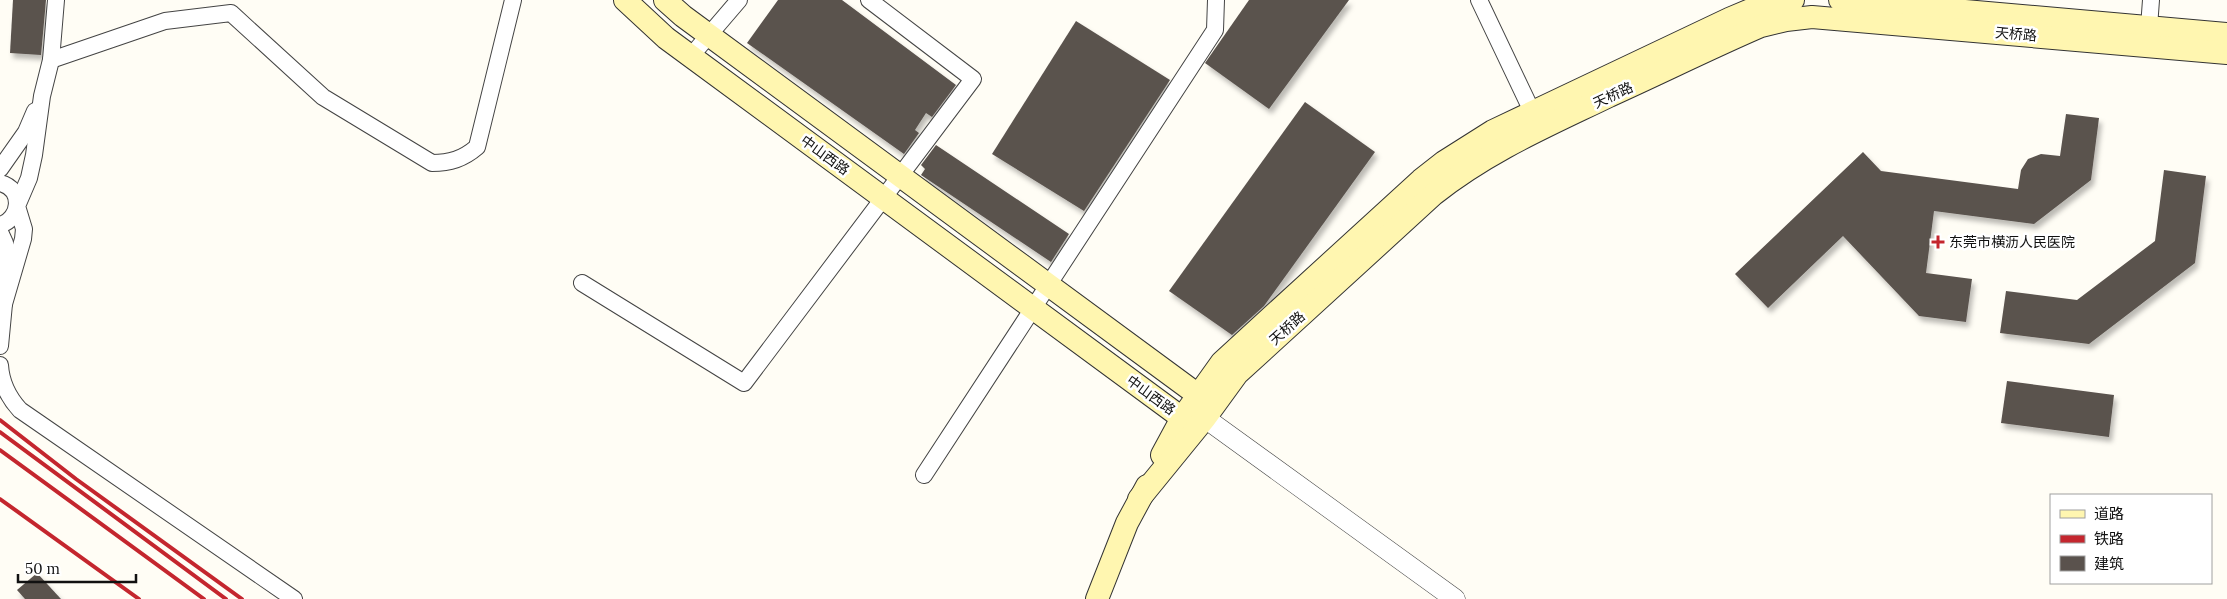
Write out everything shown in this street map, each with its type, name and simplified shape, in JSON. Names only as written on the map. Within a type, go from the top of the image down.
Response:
[{"type":"main road","name":"中山西路","points":[[625,0],[666,38],[1182,418],[1205,418]]},
{"type":"main road","name":"中山西路","points":[[665,0],[709,35],[1198,395]]},
{"type":"main road","name":"天桥路","points":[[1139,500],[1205,418],[1237,374],[1434,194],[1536,120],[1754,8],[1793,0]]},
{"type":"main road","name":"天桥路","points":[[1840,0],[2004,7],[2149,27],[2227,34]]},
{"type":"main road","name":"天桥路","points":[[1097,599],[1127,523],[1182,418],[1222,362],[1421,180],[1468,146],[1536,120],[1761,26],[1786,20],[1812,17],[2227,53]]},
{"type":"main road","points":[[1198,395],[1205,418]]},
{"type":"street","points":[[0,225],[12,218],[29,178],[42,96],[51,60],[56,0]]},
{"type":"street","points":[[51,60],[165,22],[231,12],[323,97],[432,163],[441,163],[460,159],[477,147],[513,0]]},
{"type":"street","points":[[691,56],[739,0]]},
{"type":"street","points":[[582,283],[744,383],[973,79],[868,0]]},
{"type":"street","points":[[924,475],[1215,30],[1216,0]]},
{"type":"street","points":[[1479,0],[1536,120]]},
{"type":"street","points":[[2149,27],[2151,0]]},
{"type":"street","points":[[0,169],[26,132],[42,96]]},
{"type":"street","points":[[0,184],[10,188],[14,193],[23,223],[23,239],[4,304]]},
{"type":"street","points":[[0,232],[6,252],[0,346]]},
{"type":"street","points":[[0,365],[4,383],[13,402],[20,410],[294,599]]},
{"type":"street","points":[[1205,418],[1455,599]]},
{"type":"building","points":[[13,0],[46,0],[41,55],[10,53]]},
{"type":"building","points":[[778,0],[842,0],[956,85],[932,117],[926,113],[915,130],[919,133],[904,154],[747,43]]},
{"type":"building","points":[[1249,0],[1349,0],[1269,109],[1205,63]]},
{"type":"building","points":[[1076,21],[1170,80],[1084,211],[992,154]]},
{"type":"building","points":[[1305,102],[1375,152],[1264,306],[1232,335],[1169,291]]},
{"type":"building","points":[[2066,114],[2099,118],[2091,180],[2034,224],[1934,211],[1926,273],[1972,279],[1966,322],[1919,316],[1843,236],[1768,308],[1735,274],[1863,152],[1881,171],[2018,189],[2021,170],[2028,159],[2041,154],[2060,156]]},
{"type":"building","points":[[936,145],[1069,234],[1051,262],[921,175],[925,169],[921,165]]},
{"type":"building","points":[[2164,170],[2206,176],[2195,263],[2089,344],[2000,333],[2006,291],[2077,300],[2155,241]]},
{"type":"building","points":[[2007,381],[2114,395],[2109,437],[2001,423]]},
{"type":"building","points":[[37,573],[61,599],[25,599],[17,590]]},
{"type":"railway","points":[[0,420],[76,479],[242,599]]},
{"type":"railway","points":[[0,432],[226,599]]},
{"type":"railway","points":[[0,450],[204,599]]},
{"type":"railway","points":[[0,499],[139,599]]},
{"type":"place","name":"东莞市横沥人民医院","points":[[1938,242]]}]
